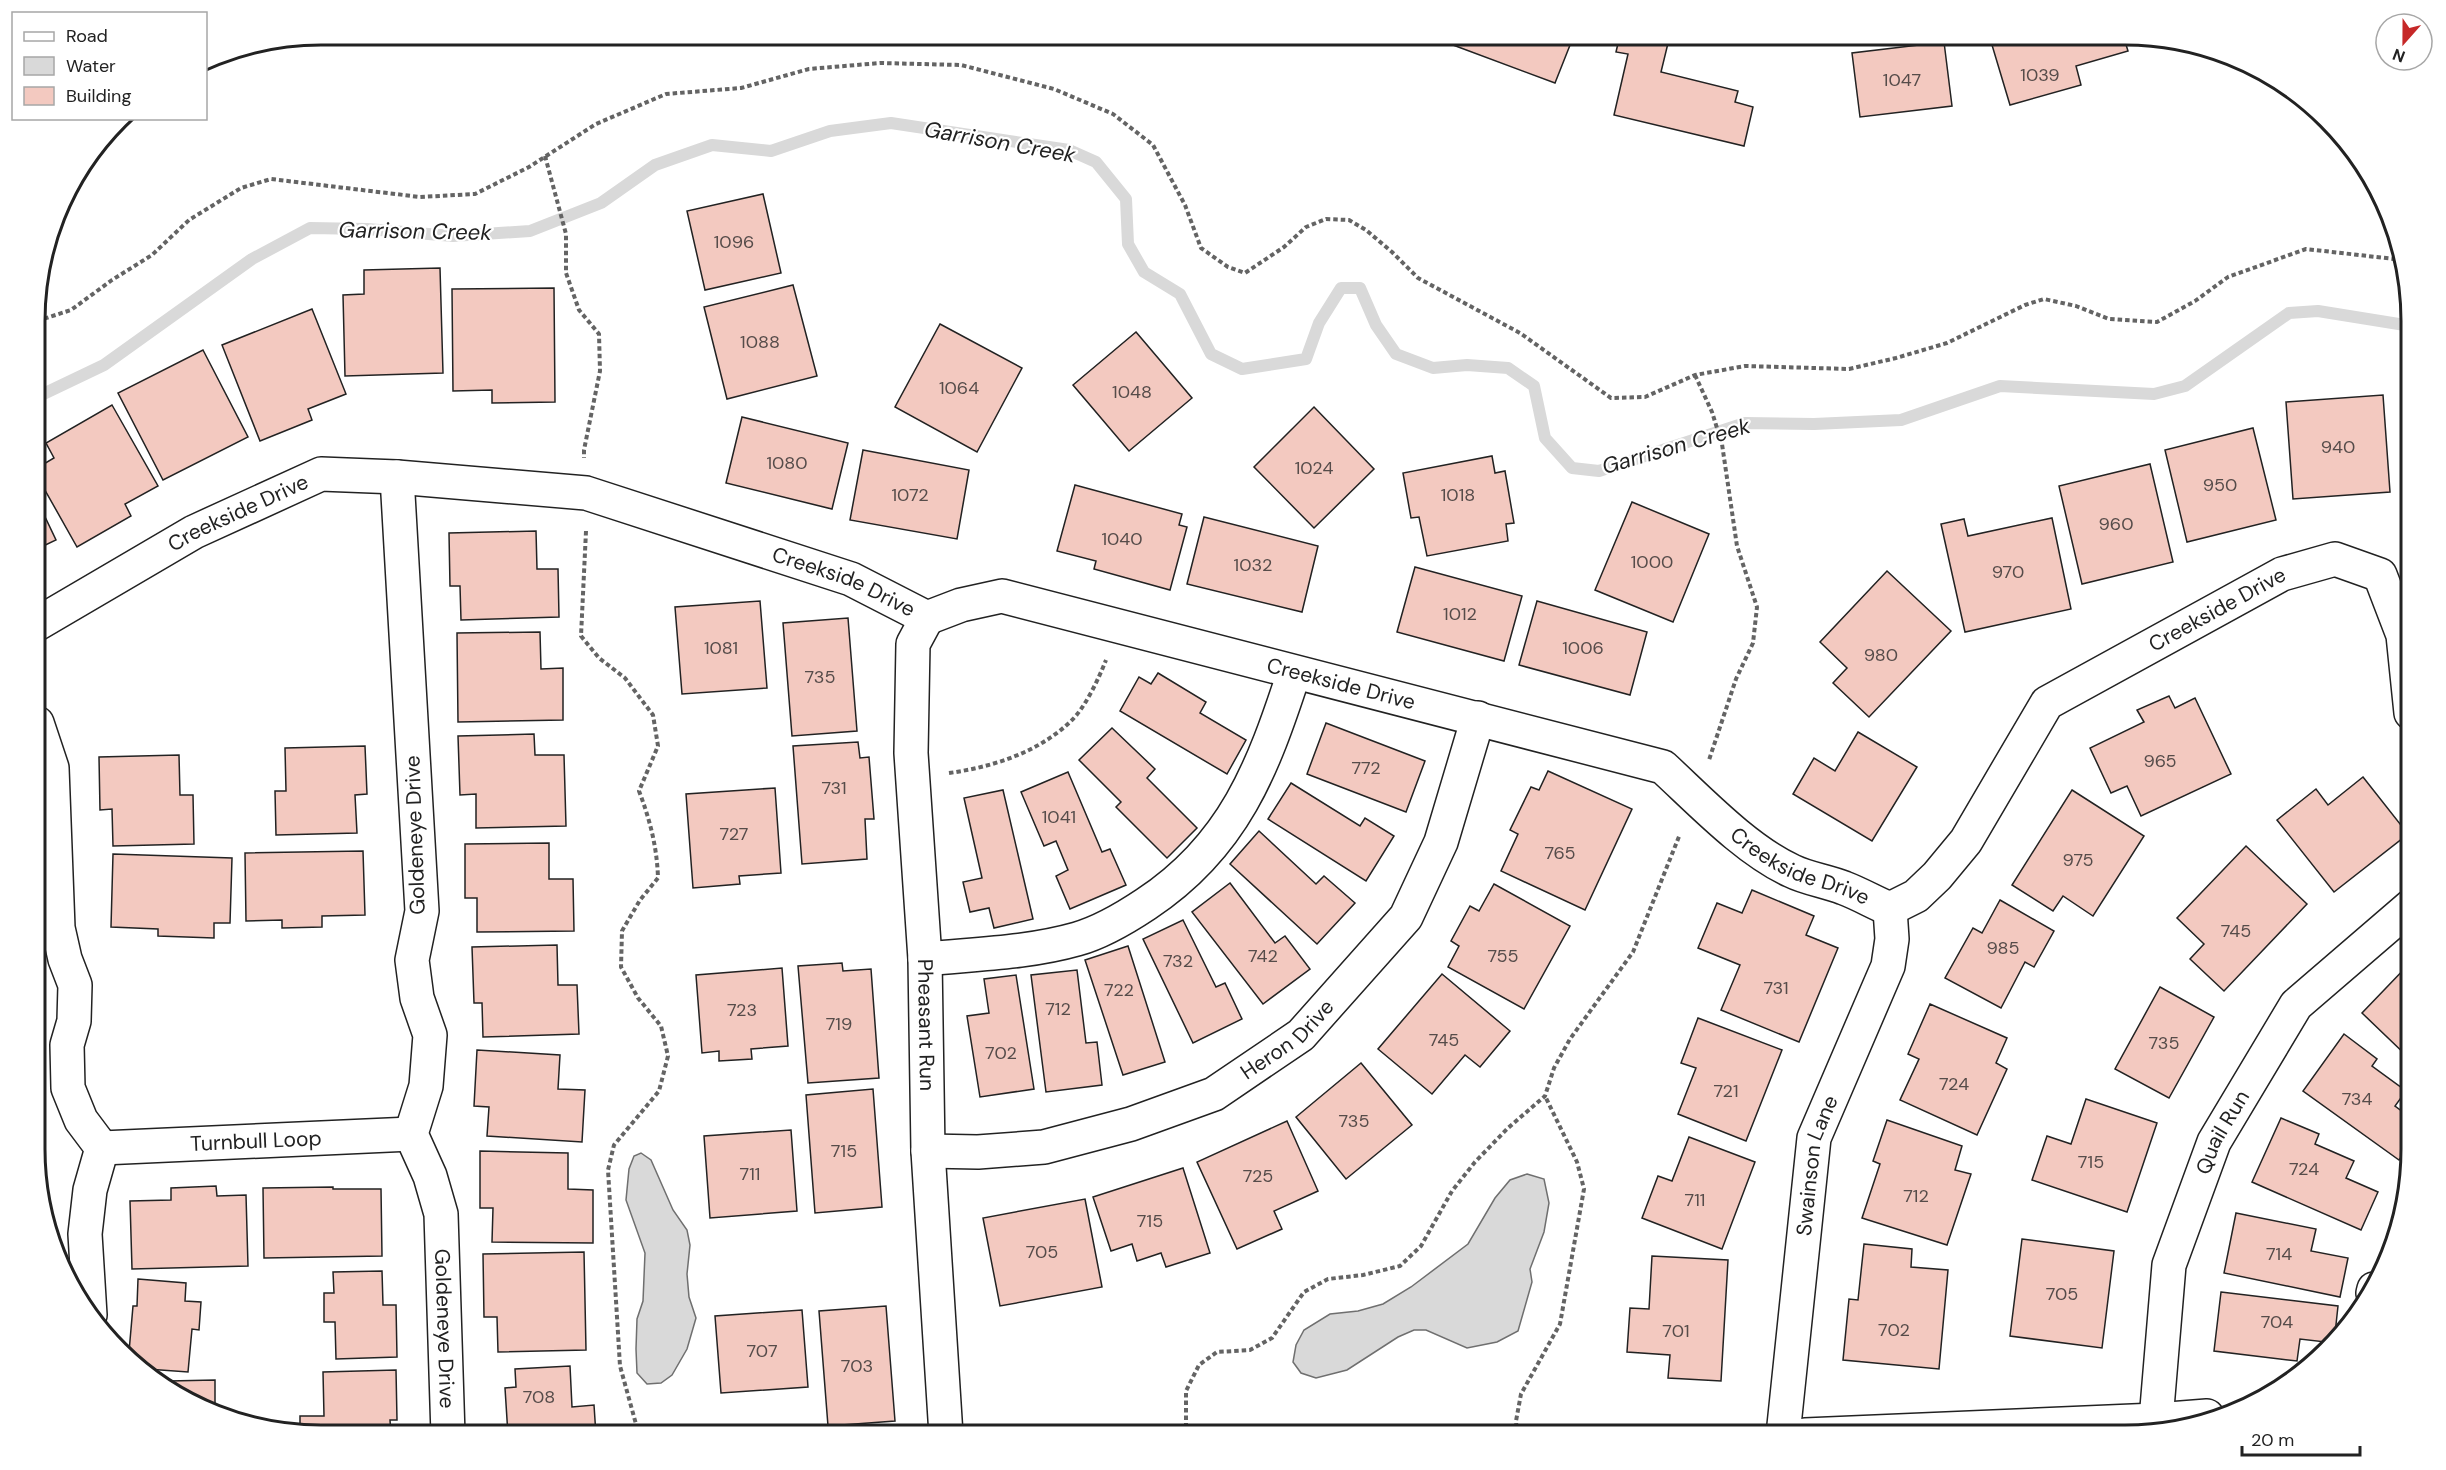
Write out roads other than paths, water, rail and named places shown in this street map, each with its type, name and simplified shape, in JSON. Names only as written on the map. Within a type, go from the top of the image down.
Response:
[{"type":"street","name":"Creekside Drive","points":[[45,619],[194,532],[321,474],[397,477],[586,493],[851,579],[927,618],[961,605],[1002,596],[1663,767],[1764,855],[1791,871],[1843,887],[1890,909],[1916,896],[1937,876],[1966,841],[2047,703],[2282,574],[2335,559],[2380,575],[2401,630]]},
{"type":"street","name":"Goldeneye Drive","points":[[397,477],[422,910],[412,960],[417,998],[430,1035],[426,1086],[411,1134],[430,1176],[441,1214],[448,1425]]},
{"type":"street","name":"Pheasant Run","points":[[927,618],[913,644],[911,753],[925,959],[928,1151],[945,1425]]},
{"type":"street","points":[[925,959],[1007,952],[1078,939],[1125,918],[1167,890],[1200,859],[1229,826],[1259,771],[1294,673]]},
{"type":"street","name":"Heron Drive","points":[[928,1151],[978,1152],[1044,1148],[1131,1124],[1214,1094],[1301,1035],[1406,917],[1441,842],[1478,718]]},
{"type":"street","points":[[45,747],[52,768],[58,928],[65,959],[75,985],[74,1021],[67,1045],[68,1088],[81,1120],[102,1148],[90,1190],[85,1234],[89,1297]]},
{"type":"street","name":"Swainson Lane","points":[[1784,1425],[1814,1138],[1888,966],[1892,939],[1890,909]]},
{"type":"street","name":"Quail Run","points":[[2157,1423],[2169,1265],[2214,1142],[2296,1005],[2401,915]]},
{"type":"street","name":"Turnbull Loop","points":[[102,1148],[411,1134]]},
{"type":"water","points":[[641,1153],[651,1160],[673,1210],[687,1230],[690,1245],[687,1274],[689,1297],[696,1318],[687,1349],[672,1375],[661,1383],[647,1384],[637,1373],[636,1349],[637,1319],[643,1301],[645,1253],[626,1200],[629,1169],[634,1156]]},
{"type":"water","points":[[1527,1174],[1544,1179],[1549,1203],[1544,1232],[1530,1269],[1532,1282],[1518,1331],[1497,1342],[1467,1348],[1426,1330],[1414,1330],[1398,1337],[1347,1370],[1316,1378],[1301,1373],[1293,1362],[1296,1345],[1304,1330],[1330,1314],[1358,1311],[1383,1304],[1411,1287],[1468,1244],[1495,1198],[1510,1180]]},
{"type":"waterway","name":"Garrison Creek","points":[[45,393],[104,365],[252,259],[310,228],[367,229],[453,236],[530,231],[601,203],[655,165],[712,145],[771,151],[830,131],[891,123],[1069,150],[1096,162],[1126,199],[1128,244],[1144,272],[1180,294],[1211,354],[1242,369],[1306,359],[1319,323],[1341,288],[1360,288],[1376,325],[1396,354],[1433,368],[1467,365],[1508,368],[1534,386],[1545,438],[1572,468],[1599,471],[1745,423],[1814,424],[1901,420],[2000,386],[2154,394],[2185,386],[2289,313],[2318,311],[2401,324]]}]
